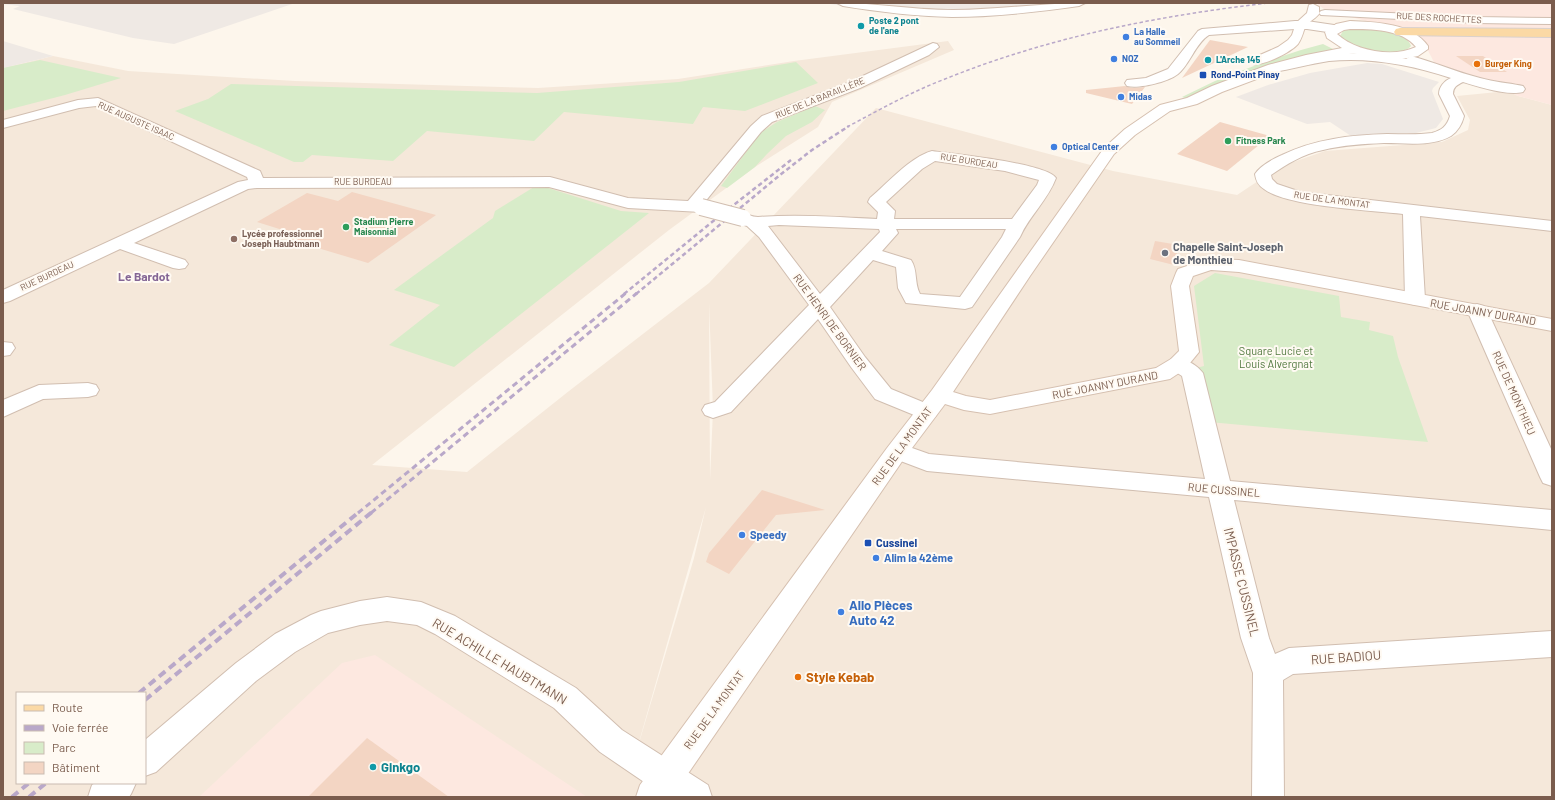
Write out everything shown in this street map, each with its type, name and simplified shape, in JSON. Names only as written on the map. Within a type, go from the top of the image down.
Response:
[{"type":"main road","points":[[1400,32],[1552,33]]},
{"type":"main road","points":[[1420,49],[1466,42],[1552,41]]},
{"type":"street","points":[[843,3],[884,8],[965,13],[1024,10],[1079,3]]},
{"type":"street","points":[[1310,5],[1325,12],[1363,25],[1400,32],[1411,36],[1419,41],[1420,49],[1407,55],[1391,55],[1356,50],[1332,34]]},
{"type":"street","points":[[1255,62],[1282,50],[1292,43],[1299,30],[1313,14],[1310,5]]},
{"type":"street","points":[[1310,5],[1333,20],[1332,34]]},
{"type":"street","name":"RUE DES ROCHETTES","points":[[1325,12],[1477,20],[1552,21]]},
{"type":"street","points":[[1132,83],[1148,82],[1173,72],[1202,34],[1206,32],[1270,27],[1332,34],[1363,25]]},
{"type":"street","name":"RUE DE LA BARAILLÈRE","points":[[697,207],[756,129],[767,119],[855,85],[925,52],[932,47]]},
{"type":"street","name":"RUE DE LA MONTAT","points":[[658,787],[933,404],[1105,155],[1122,139],[1165,108],[1175,96],[1197,84],[1255,62],[1304,47]]},
{"type":"street","name":"RUE DE LA MONTAT","points":[[1391,55],[1494,87],[1518,89],[1487,81],[1426,60],[1418,55],[1420,49]]},
{"type":"street","name":"RUE DE LA MONTAT","points":[[1165,108],[1192,101],[1272,68],[1306,59],[1356,50]]},
{"type":"street","name":"RUE DE LA MONTAT","points":[[1272,68],[1347,56],[1426,66]]},
{"type":"street","name":"RUE DE LA MONTAT","points":[[1461,78],[1451,82],[1446,90],[1446,94],[1457,116],[1454,128],[1448,132],[1427,138],[1369,140],[1327,145],[1293,155],[1280,161],[1263,174],[1264,181],[1271,187],[1298,197],[1552,226]]},
{"type":"street","name":"RUE AUGUSTE ISAAC","points":[[3,124],[78,104],[98,102],[254,174],[257,183]]},
{"type":"street","name":"RUE BURDEAU","points":[[870,253],[904,264],[907,288],[913,299],[965,303],[1011,237],[1017,224],[1046,186],[1048,178],[1034,173],[997,165],[932,156],[916,166],[876,202],[887,211],[887,228]]},
{"type":"street","name":"RUE BURDEAU","points":[[3,297],[244,185],[257,183],[550,182],[628,203],[697,207],[748,220],[779,220],[887,228],[1017,224]]},
{"type":"street","name":"RUE JOANNY DURAND","points":[[1411,211],[1415,300]]},
{"type":"street","name":"RUE HENRI DE BORNIER","points":[[748,220],[765,233],[820,307],[858,362],[883,394],[933,404]]},
{"type":"street","points":[[713,410],[723,407],[820,307],[870,253],[887,228]]},
{"type":"street","points":[[118,243],[179,264]]},
{"type":"street","name":"RUE JOANNY DURAND","points":[[933,404],[964,403],[990,407],[1162,374],[1178,364],[1188,352],[1180,286],[1185,273],[1204,265],[1227,264],[1239,266],[1552,325]]},
{"type":"street","points":[[3,280],[33,283]]},
{"type":"street","name":"RUE DE MONTHIEU","points":[[1476,310],[1552,477]]},
{"type":"street","name":"IMPASSE CUSSINEL","points":[[1178,364],[1192,373],[1256,638],[1268,673]]},
{"type":"street","points":[[3,410],[39,392],[88,390]]},
{"type":"street","name":"RUE CUSSINEL","points":[[898,451],[927,462],[1552,520]]},
{"type":"street","name":"RUE ACHILLE HAUBTMANN","points":[[146,760],[246,672],[285,643],[321,623],[360,613],[387,610],[421,614],[445,625],[565,698],[658,787]]},
{"type":"street","name":"RUE BADIOU","points":[[1268,673],[1289,661],[1552,644]]},
{"type":"street","points":[[1268,673],[1268,797]]},
{"type":"street","points":[[104,797],[119,784]]},
{"type":"street","points":[[658,787],[696,797]]},
{"type":"shaded area","points":[[3,3],[295,3],[174,44],[133,38],[13,9],[20,6]]},
{"type":"shaded area","points":[[822,3],[1096,3],[1019,13],[890,12]]},
{"type":"shaded area","points":[[1316,3],[1552,3],[1552,105],[1518,96],[1508,91],[1437,68],[1421,37],[1324,9]]},
{"type":"shaded area","points":[[3,41],[53,56],[3,68]]},
{"type":"shaded area","points":[[948,41],[954,50],[832,102],[818,127],[755,167],[669,230],[372,465],[467,472],[709,283],[876,108],[1113,171],[1237,195],[1279,167],[1325,151],[1442,142],[1468,130],[1470,120],[1457,96],[1508,91],[1518,96],[1552,105],[1552,797],[3,797],[3,68],[53,56],[128,71],[295,81],[538,88],[678,79],[794,61]],"holes":[[[709,303],[713,410],[710,480]],[[706,507],[694,558],[633,763]]]},
{"type":"shaded area","points":[[1367,63],[1382,64],[1439,82],[1432,91],[1443,119],[1436,128],[1416,133],[1351,136],[1330,122],[1307,124],[1236,97],[1268,85],[1310,73]]},
{"type":"shaded area","points":[[375,655],[587,797],[199,797],[342,663]]},
{"type":"green space","points":[[1350,29],[1375,30],[1393,33],[1408,40],[1411,46],[1405,50],[1397,52],[1387,52],[1375,51],[1353,45],[1345,41],[1340,36],[1343,31]]},
{"type":"green space","points":[[1323,44],[1335,50],[1271,64],[1188,99],[1182,97],[1215,81],[1259,64]]},
{"type":"green space","points":[[40,60],[121,78],[65,95],[3,111],[3,68]]},
{"type":"green space","points":[[796,62],[818,83],[745,111],[703,107],[693,124],[564,112],[534,141],[427,131],[393,161],[312,155],[303,162],[294,162],[175,111],[208,99],[231,84],[537,93],[679,82]]},
{"type":"green space","points":[[815,106],[825,110],[812,122],[786,136],[755,167],[727,188],[721,186],[760,133],[777,122]]},
{"type":"green space","points":[[534,187],[545,187],[621,211],[649,213],[454,367],[389,345],[440,305],[394,290],[493,218],[495,211]]},
{"type":"green space","name":"Square Lucie et Louis Alvergnat","points":[[1215,273],[1339,296],[1341,317],[1370,322],[1369,330],[1393,336],[1398,357],[1428,442],[1209,422],[1196,368],[1204,366],[1194,286]]},
{"type":"building","name":"L'Arche 145","points":[[1210,40],[1248,47],[1182,78]]},
{"type":"building","name":"Burger King","points":[[1456,56],[1483,56],[1507,72],[1480,72]]},
{"type":"building","name":"Midas","points":[[1125,86],[1132,88],[1145,87],[1132,104],[1086,93],[1086,90]]},
{"type":"building","name":"Fitness Park","points":[[1220,122],[1270,136],[1227,171],[1177,154]]},
{"type":"building","name":"Stadium Pierre Maisonnial","points":[[352,192],[436,215],[368,263],[281,237],[289,232],[257,222],[307,193],[338,201]]},
{"type":"building","name":"Chapelle Saint-Joseph de Monthieu","points":[[1155,241],[1179,245],[1174,265],[1150,259]]},
{"type":"building","name":"Speedy","points":[[762,490],[825,510],[776,515],[729,574],[706,562],[709,553]]},
{"type":"building","name":"Ginkgo","points":[[367,738],[449,797],[308,797]]},
{"type":"railway","points":[[847,127],[932,84],[984,64],[1024,51],[1104,30],[1144,22],[1185,14],[1268,3]]},
{"type":"railway","points":[[636,294],[780,175],[812,150],[849,126]]},
{"type":"railway","points":[[624,294],[791,160]]},
{"type":"railway","points":[[358,513],[626,293]]},
{"type":"railway","points":[[371,513],[637,293]]},
{"type":"railway","points":[[140,692],[359,512]]},
{"type":"railway","points":[[146,699],[372,512]]},
{"type":"railway","points":[[12,797],[28,784]]},
{"type":"railway","points":[[29,797],[45,784]]},
{"type":"place","name":"Poste 2 pont de l'ane","points":[[861,26]]},
{"type":"place","name":"La Halle au Sommeil","points":[[1126,37]]},
{"type":"place","name":"NOZ","points":[[1114,59]]},
{"type":"place","name":"L'Arche 145","points":[[1208,60]]},
{"type":"place","name":"Burger King","points":[[1477,64]]},
{"type":"place","name":"Rond-Point Pinay","points":[[1203,75]]},
{"type":"place","name":"Midas","points":[[1121,97]]},
{"type":"place","name":"Fitness Park","points":[[1228,141]]},
{"type":"place","name":"Optical Center","points":[[1054,147]]},
{"type":"place","name":"Stadium Pierre Maisonnial","points":[[346,227]]},
{"type":"place","name":"Lycée professionnel Joseph Haubtmann","points":[[234,239]]},
{"type":"place","name":"Chapelle Saint-Joseph de Monthieu","points":[[1165,253]]},
{"type":"place","name":"Speedy","points":[[742,535]]},
{"type":"place","name":"Cussinel","points":[[868,543]]},
{"type":"place","name":"Alim la 42ème","points":[[876,558]]},
{"type":"place","name":"Allo Pièces Auto 42","points":[[841,612]]},
{"type":"place","name":"Style Kebab","points":[[798,677]]},
{"type":"place","name":"Ginkgo","points":[[373,767]]},
{"type":"district","name":"Le Bardot","points":[[144,277]]}]
